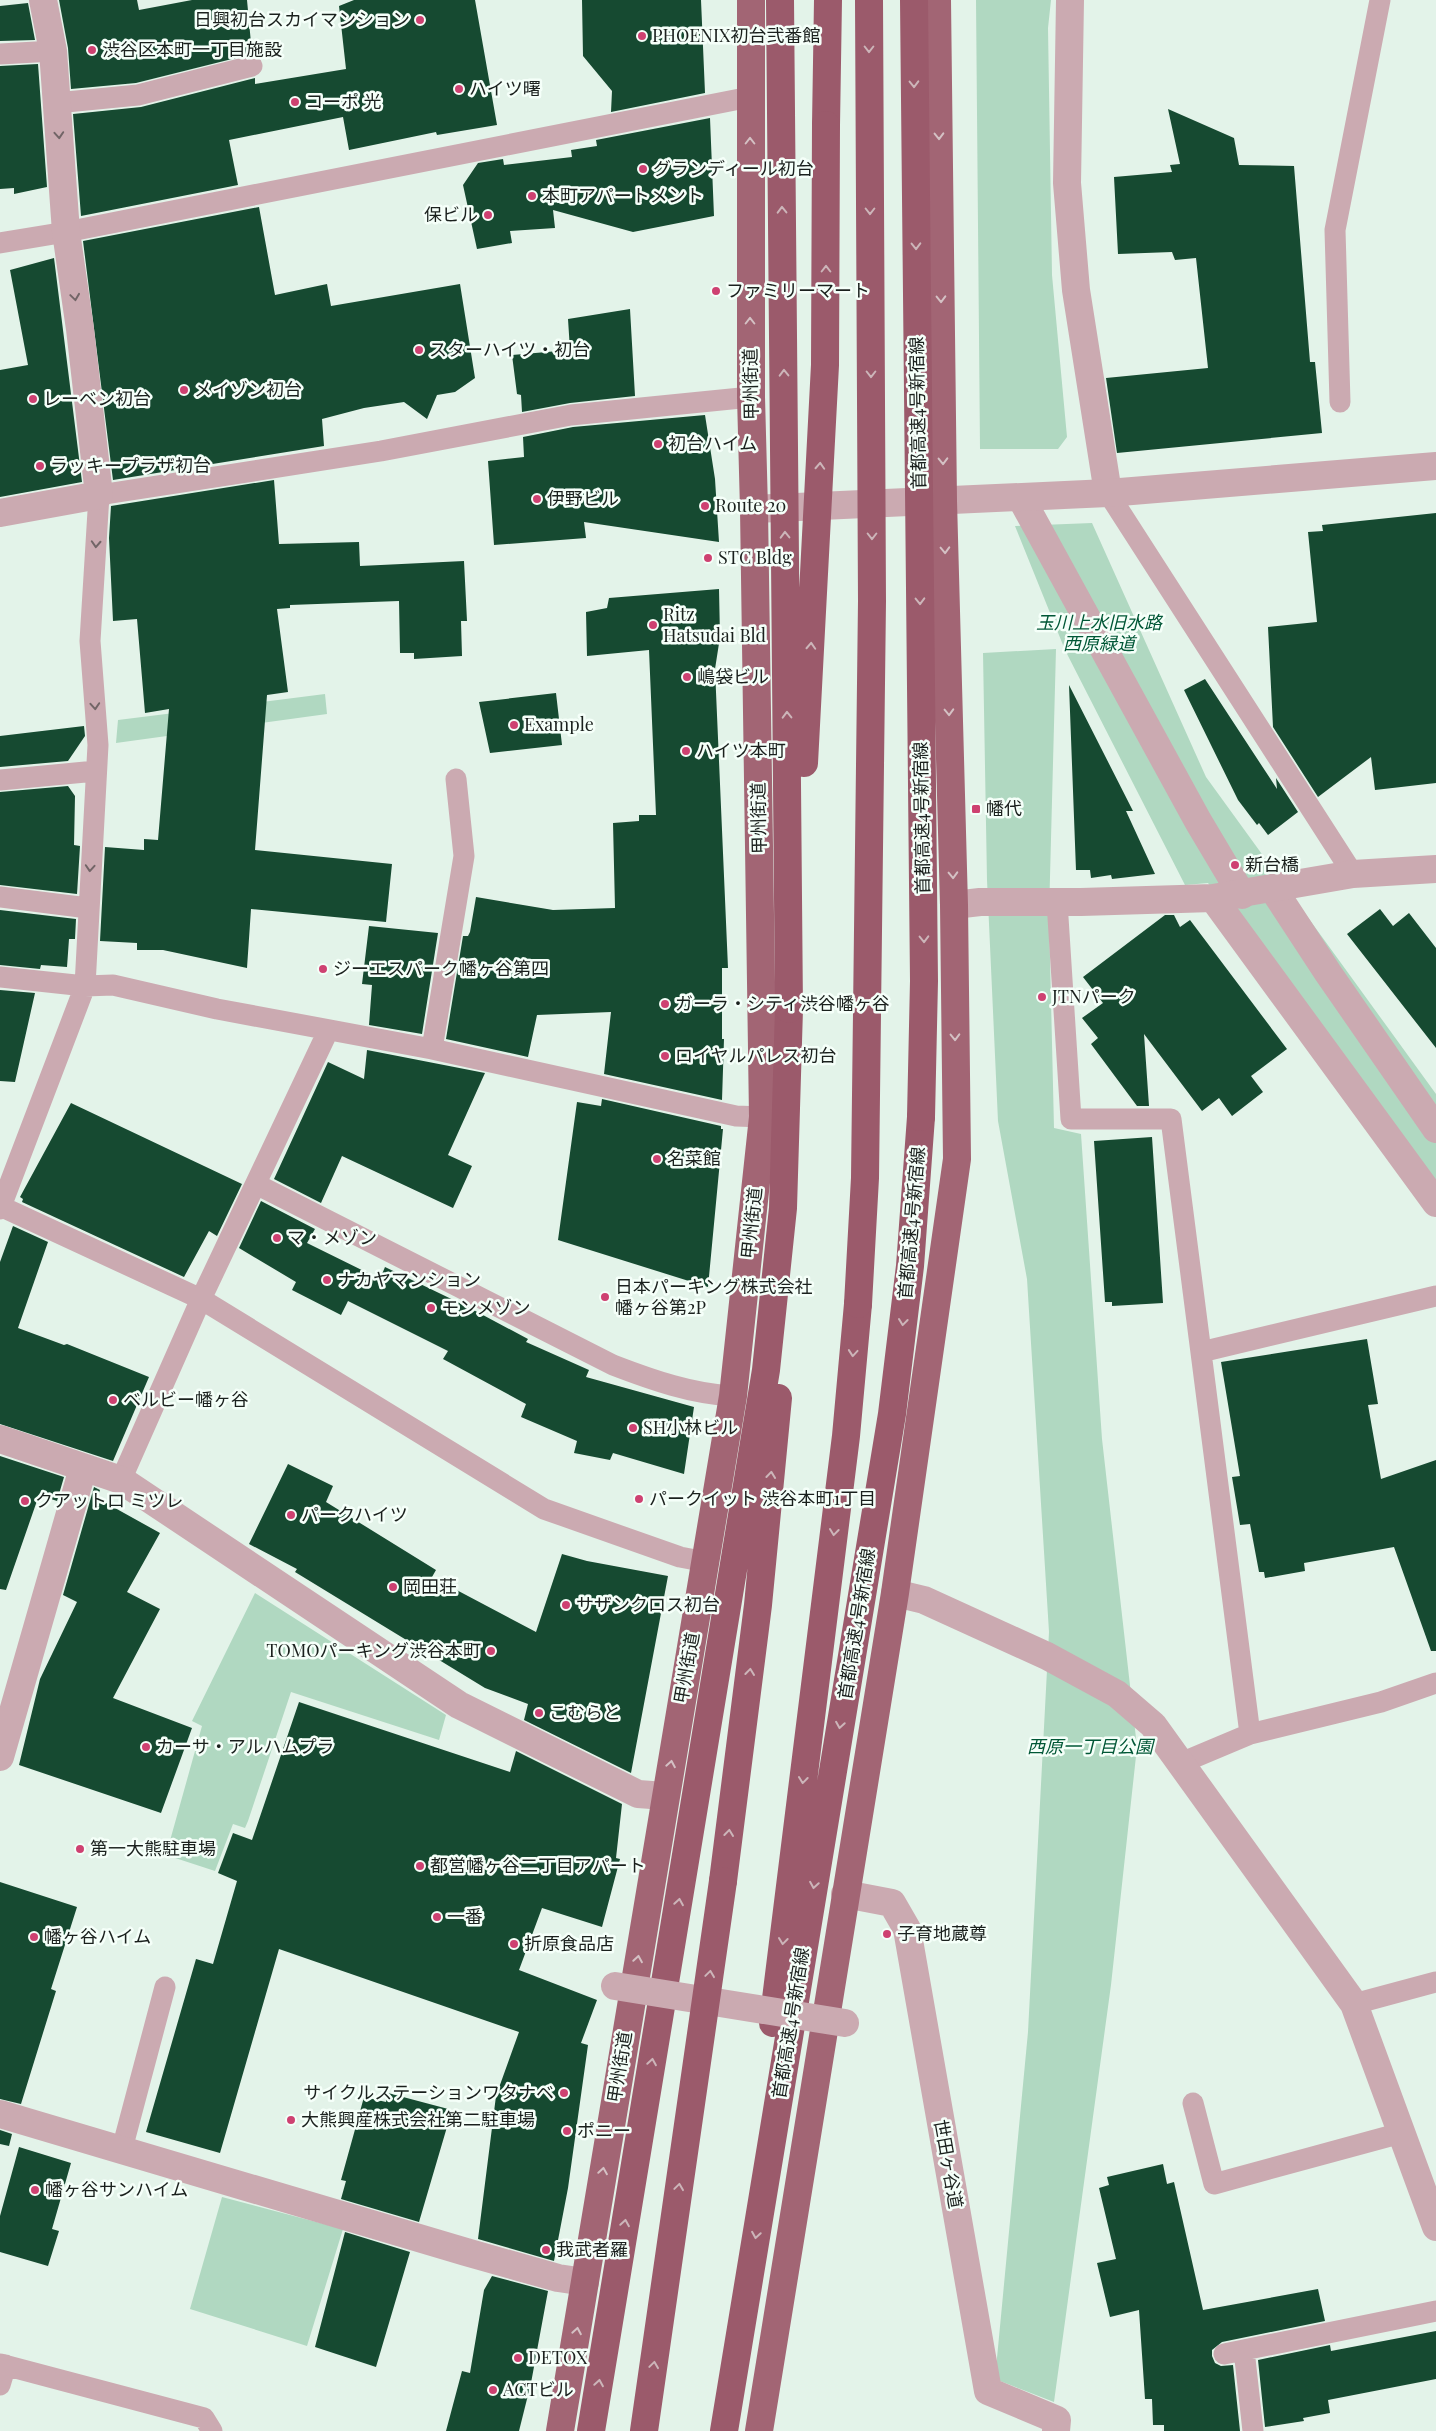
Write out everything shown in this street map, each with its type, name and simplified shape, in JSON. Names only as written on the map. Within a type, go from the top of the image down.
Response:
[{"type":"highway","name":"甲州街道","points":[[560,2431],[665,1796],[734,1396],[763,1116],[751,396],[751,0]]},
{"type":"highway","points":[[780,0],[789,1009]]},
{"type":"highway","points":[[644,2431],[723,1881],[758,1605],[778,1398],[789,1009],[825,365],[828,0]]},
{"type":"highway","points":[[761,2207],[772,2036],[846,1436],[858,1304],[865,1178],[872,601],[869,0]]},
{"type":"highway","name":"首都高速4号新宿線","points":[[725,2423],[892,1414],[910,1266],[917,1166],[924,982],[914,0]]},
{"type":"highway","points":[[759,2431],[845,1894],[896,1593],[957,1159],[954,905],[943,501],[937,0]]},
{"type":"highway","points":[[591,2431],[766,1370],[783,1208]]},
{"type":"street","points":[[0,513],[99,495],[66,232],[53,51],[43,0]]},
{"type":"street","points":[[1070,0],[1067,182],[1076,290],[1108,493]]},
{"type":"street","points":[[754,510],[1108,493],[1436,466]]},
{"type":"street","points":[[1021,498],[1198,821],[1242,895]]},
{"type":"street","points":[[954,905],[980,902],[1213,898],[1242,895],[1353,874],[1436,869]]},
{"type":"street","points":[[1273,889],[1328,973],[1436,1129]]},
{"type":"street","points":[[1213,898],[1436,1203]]},
{"type":"street","points":[[0,1439],[121,1480],[459,1705],[638,1794],[665,1796]]},
{"type":"street","points":[[0,1757],[83,1468]]},
{"type":"street","points":[[896,1593],[924,1600],[1047,1656],[1117,1694],[1153,1725],[1354,2004],[1436,2227]]},
{"type":"street","name":"世田ヶ谷道","points":[[845,1894],[892,1903],[907,1929],[988,2391],[1057,2420],[1056,2431]]},
{"type":"street","points":[[615,1986],[844,2023]]},
{"type":"street","points":[[0,2114],[466,2252],[558,2278],[585,2282]]},
{"type":"lane","points":[[1340,402],[1335,230],[1380,0]]},
{"type":"lane","points":[[0,54],[53,51]]},
{"type":"lane","points":[[56,102],[138,95],[252,66]]},
{"type":"lane","points":[[0,243],[66,232],[750,96]]},
{"type":"lane","points":[[706,1562],[680,1557],[544,1509],[201,1299],[0,1207],[85,986],[98,745],[90,640],[99,495],[380,451],[571,415],[751,396]]},
{"type":"lane","points":[[1108,493],[1353,874]]},
{"type":"lane","points":[[0,780],[96,771]]},
{"type":"lane","points":[[432,1049],[464,856],[456,779]]},
{"type":"lane","points":[[0,897],[88,908]]},
{"type":"lane","points":[[1056,902],[1071,1119],[1171,1119],[1250,1734]]},
{"type":"lane","points":[[0,977],[85,986],[113,985],[328,1031],[432,1049],[736,1116],[763,1116]]},
{"type":"lane","points":[[121,1480],[201,1299],[328,1031]]},
{"type":"lane","points":[[256,1184],[613,1365],[648,1378],[709,1395],[734,1396]]},
{"type":"lane","points":[[1201,1352],[1436,1296]]},
{"type":"lane","points":[[1181,1763],[1250,1734],[1381,1702],[1436,1683]]},
{"type":"lane","points":[[1354,2004],[1436,1982]]},
{"type":"lane","points":[[122,2149],[165,1987]]},
{"type":"lane","points":[[1193,2103],[1214,2184],[1401,2133]]},
{"type":"lane","points":[[1253,2431],[1234,2352],[1436,2311]]},
{"type":"lane","points":[[2,2371],[204,2418],[212,2431]]},
{"type":"green space","points":[[976,0],[1051,0],[1048,28],[1052,275],[1067,437],[1058,449],[980,449]]},
{"type":"green space","name":"玉川上水旧水路 西原緑道","points":[[1092,523],[1206,777],[1436,1094],[1436,1189],[1208,883],[1185,885],[1065,650],[1015,526]]},
{"type":"green space","name":"西原一丁目公園","points":[[1056,649],[1049,915],[1054,1128],[1081,1134],[1102,1439],[1137,1747],[1111,1985],[1054,2402],[995,2379],[1028,2032],[1049,1632],[1027,1279],[998,1121],[987,880],[983,653]]},
{"type":"green space","points":[[325,694],[327,714],[116,743],[118,720]]},
{"type":"green space","points":[[255,1593],[446,1715],[439,1740],[291,1692],[248,1821],[245,1828],[233,1824],[215,1871],[166,1855],[202,1726],[192,1721]]},
{"type":"green space","points":[[222,2197],[343,2229],[307,2346],[190,2309]]},
{"type":"building","points":[[59,0],[137,0],[139,10],[192,0],[247,0],[252,54],[136,83],[71,89],[68,48]]},
{"type":"building","points":[[354,0],[475,0],[497,125],[437,135],[436,132],[349,150],[343,117],[229,140],[238,185],[81,216],[73,114],[141,107],[255,78],[255,84],[346,69],[339,6]]},
{"type":"building","name":"PHOENIX初台弐番館","points":[[582,0],[701,0],[705,93],[611,112],[612,91],[583,56]]},
{"type":"building","points":[[28,3],[35,40],[0,41],[0,6]]},
{"type":"building","points":[[38,64],[47,187],[14,194],[14,188],[0,189],[0,66]]},
{"type":"building","points":[[1168,109],[1234,138],[1239,165],[1294,166],[1310,362],[1315,362],[1322,433],[1117,453],[1106,378],[1208,368],[1196,258],[1175,260],[1172,252],[1118,254],[1114,177],[1172,172],[1170,165],[1180,164]]},
{"type":"building","points":[[710,118],[714,216],[633,232],[553,210],[555,228],[510,231],[512,243],[477,249],[463,185],[478,163],[503,159],[504,165],[572,157],[571,150],[597,146],[596,140]]},
{"type":"building","points":[[259,207],[275,295],[327,284],[331,306],[460,284],[475,378],[455,392],[437,395],[427,419],[404,402],[364,408],[322,419],[324,446],[113,480],[83,241]]},
{"type":"building","points":[[54,258],[82,482],[0,497],[0,370],[28,365],[10,270]]},
{"type":"building","points":[[630,309],[635,396],[570,403],[522,412],[521,395],[517,394],[512,355],[570,350],[568,319]]},
{"type":"building","points":[[705,415],[715,479],[719,542],[584,522],[586,538],[494,545],[488,461],[524,457],[523,437],[573,427]]},
{"type":"building","points":[[274,480],[279,544],[359,542],[360,566],[464,561],[467,621],[461,621],[462,656],[414,659],[414,653],[400,653],[399,601],[290,605],[290,608],[277,609],[288,692],[267,695],[255,850],[392,864],[386,922],[251,909],[247,968],[163,950],[137,950],[137,943],[100,941],[105,847],[144,850],[144,839],[158,840],[169,709],[145,713],[137,619],[113,621],[109,538],[111,506]]},
{"type":"building","points":[[1436,513],[1436,783],[1375,790],[1371,757],[1318,797],[1273,727],[1268,627],[1317,622],[1308,532],[1323,531],[1322,525]]},
{"type":"building","points":[[719,589],[720,637],[715,669],[728,968],[722,968],[722,1039],[724,1039],[722,1100],[604,1074],[611,1012],[537,1015],[528,1057],[446,1039],[463,936],[468,936],[470,932],[476,897],[553,910],[615,908],[613,823],[639,821],[639,815],[656,815],[649,650],[587,656],[586,612],[607,608],[609,598]]},
{"type":"building","points":[[1205,679],[1277,789],[1276,778],[1298,812],[1268,835],[1259,823],[1257,825],[1238,800],[1184,690]]},
{"type":"building","points":[[1069,685],[1133,811],[1126,811],[1155,874],[1112,879],[1111,875],[1091,878],[1090,870],[1076,870]]},
{"type":"building","name":"Example","points":[[556,693],[562,745],[490,753],[479,702]]},
{"type":"building","points":[[84,726],[85,736],[68,761],[0,767],[0,736]]},
{"type":"building","points":[[68,786],[75,796],[74,845],[80,846],[77,894],[0,885],[0,792]]},
{"type":"building","points":[[1380,909],[1393,926],[1409,913],[1436,948],[1436,1048],[1347,934]]},
{"type":"building","points":[[0,910],[76,919],[75,939],[69,939],[67,967],[41,965],[40,969],[0,965]]},
{"type":"building","points":[[1165,915],[1174,915],[1180,927],[1190,920],[1287,1049],[1251,1076],[1263,1092],[1232,1116],[1219,1098],[1202,1111],[1144,1034],[1149,1106],[1137,1106],[1091,1044],[1098,1038],[1082,1018],[1103,1003],[1083,977]]},
{"type":"building","points":[[369,926],[438,933],[422,1034],[369,1025],[372,985],[362,984]]},
{"type":"building","points":[[0,990],[35,993],[15,1082],[0,1081]]},
{"type":"building","points":[[367,1050],[485,1073],[448,1155],[472,1166],[453,1208],[342,1156],[321,1203],[274,1179],[328,1062],[364,1079]]},
{"type":"building","points":[[602,1099],[721,1126],[721,1129],[723,1129],[708,1287],[558,1240],[577,1102],[601,1106]]},
{"type":"building","points":[[71,1103],[242,1184],[217,1236],[209,1231],[184,1277],[22,1202],[23,1199],[20,1197]]},
{"type":"building","points":[[1152,1137],[1163,1303],[1112,1306],[1112,1302],[1105,1302],[1094,1141]]},
{"type":"building","points":[[261,1201],[315,1229],[307,1243],[380,1279],[385,1267],[468,1307],[528,1339],[526,1342],[589,1370],[586,1377],[694,1407],[684,1474],[613,1453],[610,1460],[574,1453],[577,1441],[521,1417],[526,1404],[443,1359],[448,1351],[348,1301],[341,1315],[292,1290],[296,1282],[239,1248]]},
{"type":"building","points":[[13,1226],[48,1242],[18,1328],[64,1345],[67,1344],[149,1377],[113,1461],[0,1424],[0,1262]]},
{"type":"building","points":[[1367,1339],[1378,1404],[1368,1405],[1381,1479],[1436,1460],[1436,1651],[1431,1651],[1394,1547],[1304,1563],[1305,1571],[1265,1578],[1264,1572],[1259,1572],[1250,1524],[1240,1525],[1232,1477],[1240,1476],[1221,1362]]},
{"type":"building","name":"クアットロ ミツレ","points":[[0,1456],[64,1477],[57,1501],[39,1495],[6,1590],[0,1589]]},
{"type":"building","points":[[288,1464],[333,1486],[326,1502],[436,1570],[432,1577],[536,1632],[562,1554],[587,1561],[668,1576],[631,1773],[524,1720],[528,1704],[485,1688],[295,1572],[297,1569],[249,1544]]},
{"type":"building","points":[[94,1487],[100,1490],[97,1498],[160,1533],[127,1592],[160,1609],[113,1698],[192,1728],[161,1813],[19,1765],[40,1679],[77,1602],[63,1595]]},
{"type":"building","name":"都営幡ヶ谷二丁目アパート","points":[[299,1702],[510,1772],[516,1751],[622,1804],[616,1858],[620,1859],[602,1927],[542,1908],[519,1970],[597,2000],[581,2043],[588,2045],[568,2188],[554,2261],[478,2239],[496,2096],[519,2032],[279,1949],[220,2153],[146,2132],[196,1959],[213,1964],[237,1881],[218,1873],[233,1833],[252,1840]]},
{"type":"building","points":[[0,1882],[77,1907],[51,1989],[56,1991],[21,2104],[0,2099]]},
{"type":"building","points":[[388,2093],[452,2110],[419,2222],[341,2199],[346,2181],[341,2180],[364,2097],[386,2102]]},
{"type":"building","points":[[0,2130],[12,2134],[9,2146],[0,2144]]},
{"type":"building","name":"幡ヶ谷サンハイム","points":[[19,2147],[71,2163],[52,2229],[59,2231],[48,2266],[0,2252],[0,2216]]},
{"type":"building","points":[[1163,2164],[1167,2184],[1174,2182],[1203,2310],[1318,2289],[1325,2321],[1222,2342],[1212,2350],[1215,2363],[1221,2366],[1233,2365],[1240,2431],[1164,2431],[1164,2425],[1153,2425],[1152,2399],[1145,2399],[1139,2310],[1110,2317],[1097,2263],[1116,2259],[1099,2188],[1109,2185],[1107,2177]]},
{"type":"building","points":[[345,2232],[410,2252],[376,2367],[315,2347]]},
{"type":"building","points":[[492,2276],[548,2291],[531,2383],[519,2431],[446,2431],[462,2371],[470,2373],[484,2290]]},
{"type":"building","points":[[1436,2331],[1436,2379],[1328,2400],[1330,2413],[1303,2418],[1304,2421],[1265,2427],[1258,2360],[1330,2345],[1331,2351]]},
{"type":"place","name":"日興初台スカイマンション","points":[[420,20]]},
{"type":"place","name":"PHOENIX初台弐番館","points":[[642,36]]},
{"type":"place","name":"渋谷区本町一丁目施設","points":[[92,50]]},
{"type":"place","name":"ハイツ曙","points":[[459,89]]},
{"type":"place","name":"コーポ 光","points":[[295,102]]},
{"type":"place","name":"グランディール初台","points":[[643,169]]},
{"type":"place","name":"本町アパートメント","points":[[532,196]]},
{"type":"place","name":"保ビル","points":[[488,215]]},
{"type":"place","name":"ファミリーマート","points":[[716,291]]},
{"type":"place","name":"スターハイツ・初台","points":[[419,350]]},
{"type":"place","name":"メイゾン初台","points":[[184,390]]},
{"type":"place","name":"レーベン初台","points":[[33,399]]},
{"type":"place","name":"初台ハイム","points":[[658,444]]},
{"type":"place","name":"ラッキープラザ初台","points":[[40,466]]},
{"type":"place","name":"伊野ビル","points":[[537,499]]},
{"type":"place","name":"Route 20","points":[[705,506]]},
{"type":"place","name":"STC Bldg","points":[[708,558]]},
{"type":"place","name":"Ritz Hatsudai Bld","points":[[653,625]]},
{"type":"place","name":"嶋袋ビル","points":[[687,677]]},
{"type":"place","name":"Example","points":[[514,725]]},
{"type":"place","name":"ハイツ本町","points":[[686,751]]},
{"type":"place","name":"幡代","points":[[976,809]]},
{"type":"place","name":"新台橋","points":[[1235,865]]},
{"type":"place","name":"ジーエスパーク幡ヶ谷第四","points":[[323,969]]},
{"type":"place","name":"JTNパーク","points":[[1042,997]]},
{"type":"place","name":"ガーラ・シティ渋谷幡ヶ谷","points":[[665,1004]]},
{"type":"place","name":"ロイヤルパレス初台","points":[[665,1056]]},
{"type":"place","name":"名菜館","points":[[657,1159]]},
{"type":"place","name":"マ・メゾン","points":[[277,1238]]},
{"type":"place","name":"ナカヤマンション","points":[[327,1280]]},
{"type":"place","name":"日本パーキング株式会社 幡ヶ谷第2P","points":[[605,1297]]},
{"type":"place","name":"モンメゾン","points":[[431,1308]]},
{"type":"place","name":"ベルビー幡ヶ谷","points":[[113,1400]]},
{"type":"place","name":"SH小林ビル","points":[[633,1428]]},
{"type":"place","name":"パークイット 渋谷本町1丁目","points":[[639,1499]]},
{"type":"place","name":"クアットロ ミツレ","points":[[25,1501]]},
{"type":"place","name":"パークハイツ","points":[[291,1515]]},
{"type":"place","name":"岡田荘","points":[[393,1587]]},
{"type":"place","name":"サザンクロス初台","points":[[566,1605]]},
{"type":"place","name":"TOMOパーキング渋谷本町","points":[[491,1651]]},
{"type":"place","name":"こむらと","points":[[539,1713]]},
{"type":"place","name":"カーサ・アルハムプラ","points":[[146,1747]]},
{"type":"place","name":"第一大熊駐車場","points":[[80,1849]]},
{"type":"place","name":"都営幡ヶ谷二丁目アパート","points":[[420,1866]]},
{"type":"place","name":"一番","points":[[437,1917]]},
{"type":"place","name":"子育地蔵尊","points":[[887,1934]]},
{"type":"place","name":"幡ヶ谷ハイム","points":[[34,1937]]},
{"type":"place","name":"折原食品店","points":[[514,1944]]},
{"type":"place","name":"サイクルステーションワタナベ","points":[[564,2093]]},
{"type":"place","name":"大熊興産株式会社第二駐車場","points":[[291,2120]]},
{"type":"place","name":"ポニー","points":[[567,2131]]},
{"type":"place","name":"幡ヶ谷サンハイム","points":[[35,2190]]},
{"type":"place","name":"我武者羅","points":[[546,2250]]},
{"type":"place","name":"DETOX","points":[[518,2358]]},
{"type":"place","name":"ACTビル","points":[[493,2390]]}]
